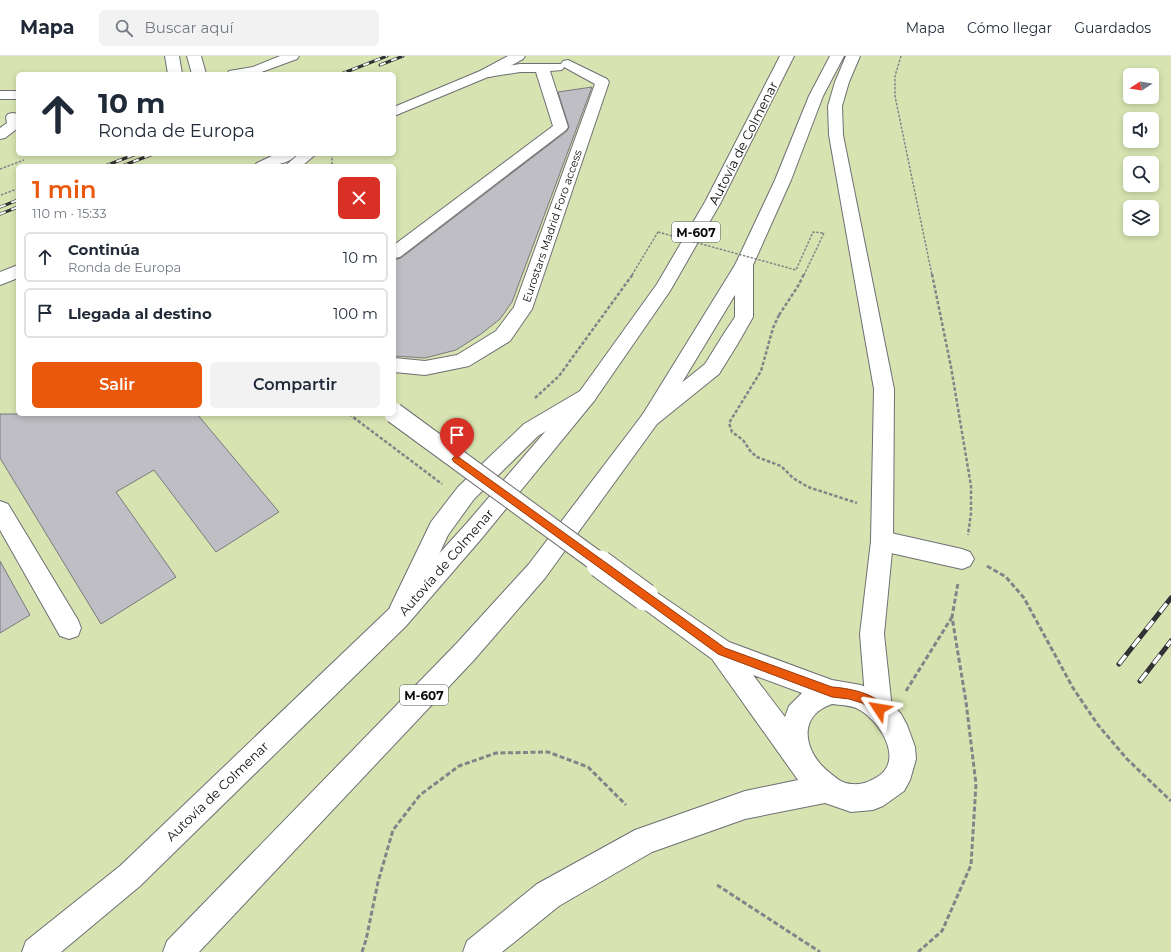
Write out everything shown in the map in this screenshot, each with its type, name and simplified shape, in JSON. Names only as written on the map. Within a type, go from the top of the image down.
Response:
[{"type":"main road","points":[[172,56],[175,72]]},
{"type":"main road","points":[[194,56],[198,72]]},
{"type":"main road","points":[[245,72],[256,70],[292,56]]},
{"type":"main road","name":"Autovía de Colmenar","points":[[37,952],[130,876],[397,618],[474,530],[587,396],[664,287],[713,202],[787,56]]},
{"type":"main road","name":"M-607","points":[[178,952],[465,652],[537,570],[650,419],[721,306],[744,265],[783,180],[816,96],[837,56]]},
{"type":"main road","points":[[853,56],[842,82],[835,106],[836,135],[884,389],[882,541],[872,634],[884,714]]},
{"type":"main road","points":[[396,111],[485,74],[517,57]]},
{"type":"main road","points":[[485,74],[520,68],[553,68],[571,60]]},
{"type":"main road","name":"Eurostars Madrid Foro access","points":[[396,365],[425,368],[462,361],[503,336],[523,309],[602,82],[571,60]]},
{"type":"main road","points":[[396,251],[561,127],[542,68]]},
{"type":"main road","points":[[0,95],[16,95]]},
{"type":"main road","points":[[0,135],[14,124],[10,118]]},
{"type":"main road","points":[[266,164],[284,156]]},
{"type":"main road","points":[[296,164],[306,156]]},
{"type":"main road","points":[[650,419],[712,369],[730,340],[744,317],[744,265]]},
{"type":"main road","points":[[0,279],[16,272]]},
{"type":"main road","points":[[397,618],[439,529],[466,493],[531,430],[587,396]]},
{"type":"main road","points":[[396,414],[721,651],[832,692],[849,694],[865,699],[884,714],[899,738],[902,758],[897,776],[885,791],[867,798],[846,798],[825,789],[809,776],[799,759],[721,651]]},
{"type":"main road","points":[[0,510],[69,628]]},
{"type":"main road","points":[[882,541],[962,559]]},
{"type":"main road","points":[[799,759],[794,740],[795,722],[803,707],[816,697],[832,692]]},
{"type":"main road","points":[[478,952],[548,895],[645,840],[745,805],[825,789]]},
{"type":"path","points":[[901,56],[894,80],[897,110],[951,367],[971,486],[971,513],[952,617],[966,702],[976,784],[971,865],[942,931],[918,952]]},
{"type":"path","points":[[0,169],[24,160]]},
{"type":"path","points":[[2,196],[16,191]]},
{"type":"path","points":[[531,402],[559,376],[629,280],[658,232],[796,270],[813,232],[824,233],[798,286],[774,325],[761,370],[729,424],[732,432],[743,440],[751,452],[758,457],[781,466],[793,478],[808,487],[848,500],[883,515]]},
{"type":"path","points":[[353,416],[446,487]]},
{"type":"path","points":[[962,559],[985,565],[1006,577],[1024,598],[1073,688],[1098,725],[1127,759],[1171,801]]},
{"type":"path","points":[[884,714],[952,617]]},
{"type":"path","points":[[362,952],[366,940],[378,882],[393,830],[420,795],[459,766],[496,753],[548,752],[588,767],[626,805]]},
{"type":"path","points":[[717,885],[820,952]]},
{"type":"green space","points":[[0,56],[1171,56],[1171,952],[0,952]]},
{"type":"building","points":[[592,87],[512,302],[500,319],[481,334],[456,350],[425,358],[396,356],[396,259],[401,258],[567,131],[569,127],[558,92]]},
{"type":"building","points":[[0,414],[16,414],[16,416],[199,416],[279,512],[216,552],[154,470],[116,492],[176,577],[101,624],[0,458]]},
{"type":"building","points":[[0,561],[30,615],[0,633]]},
{"type":"railway","points":[[346,72],[387,56]]},
{"type":"railway","points":[[380,65],[403,56]]},
{"type":"railway","points":[[110,164],[131,156]]},
{"type":"railway","points":[[127,164],[148,156]]},
{"type":"railway","points":[[0,207],[16,201]]},
{"type":"railway","points":[[0,214],[16,208]]},
{"type":"railway","points":[[1119,664],[1171,598]]},
{"type":"railway","points":[[1140,681],[1171,641]]},
{"type":"route","points":[[457,459],[721,651],[832,692],[849,694],[865,699],[879,709]]}]
